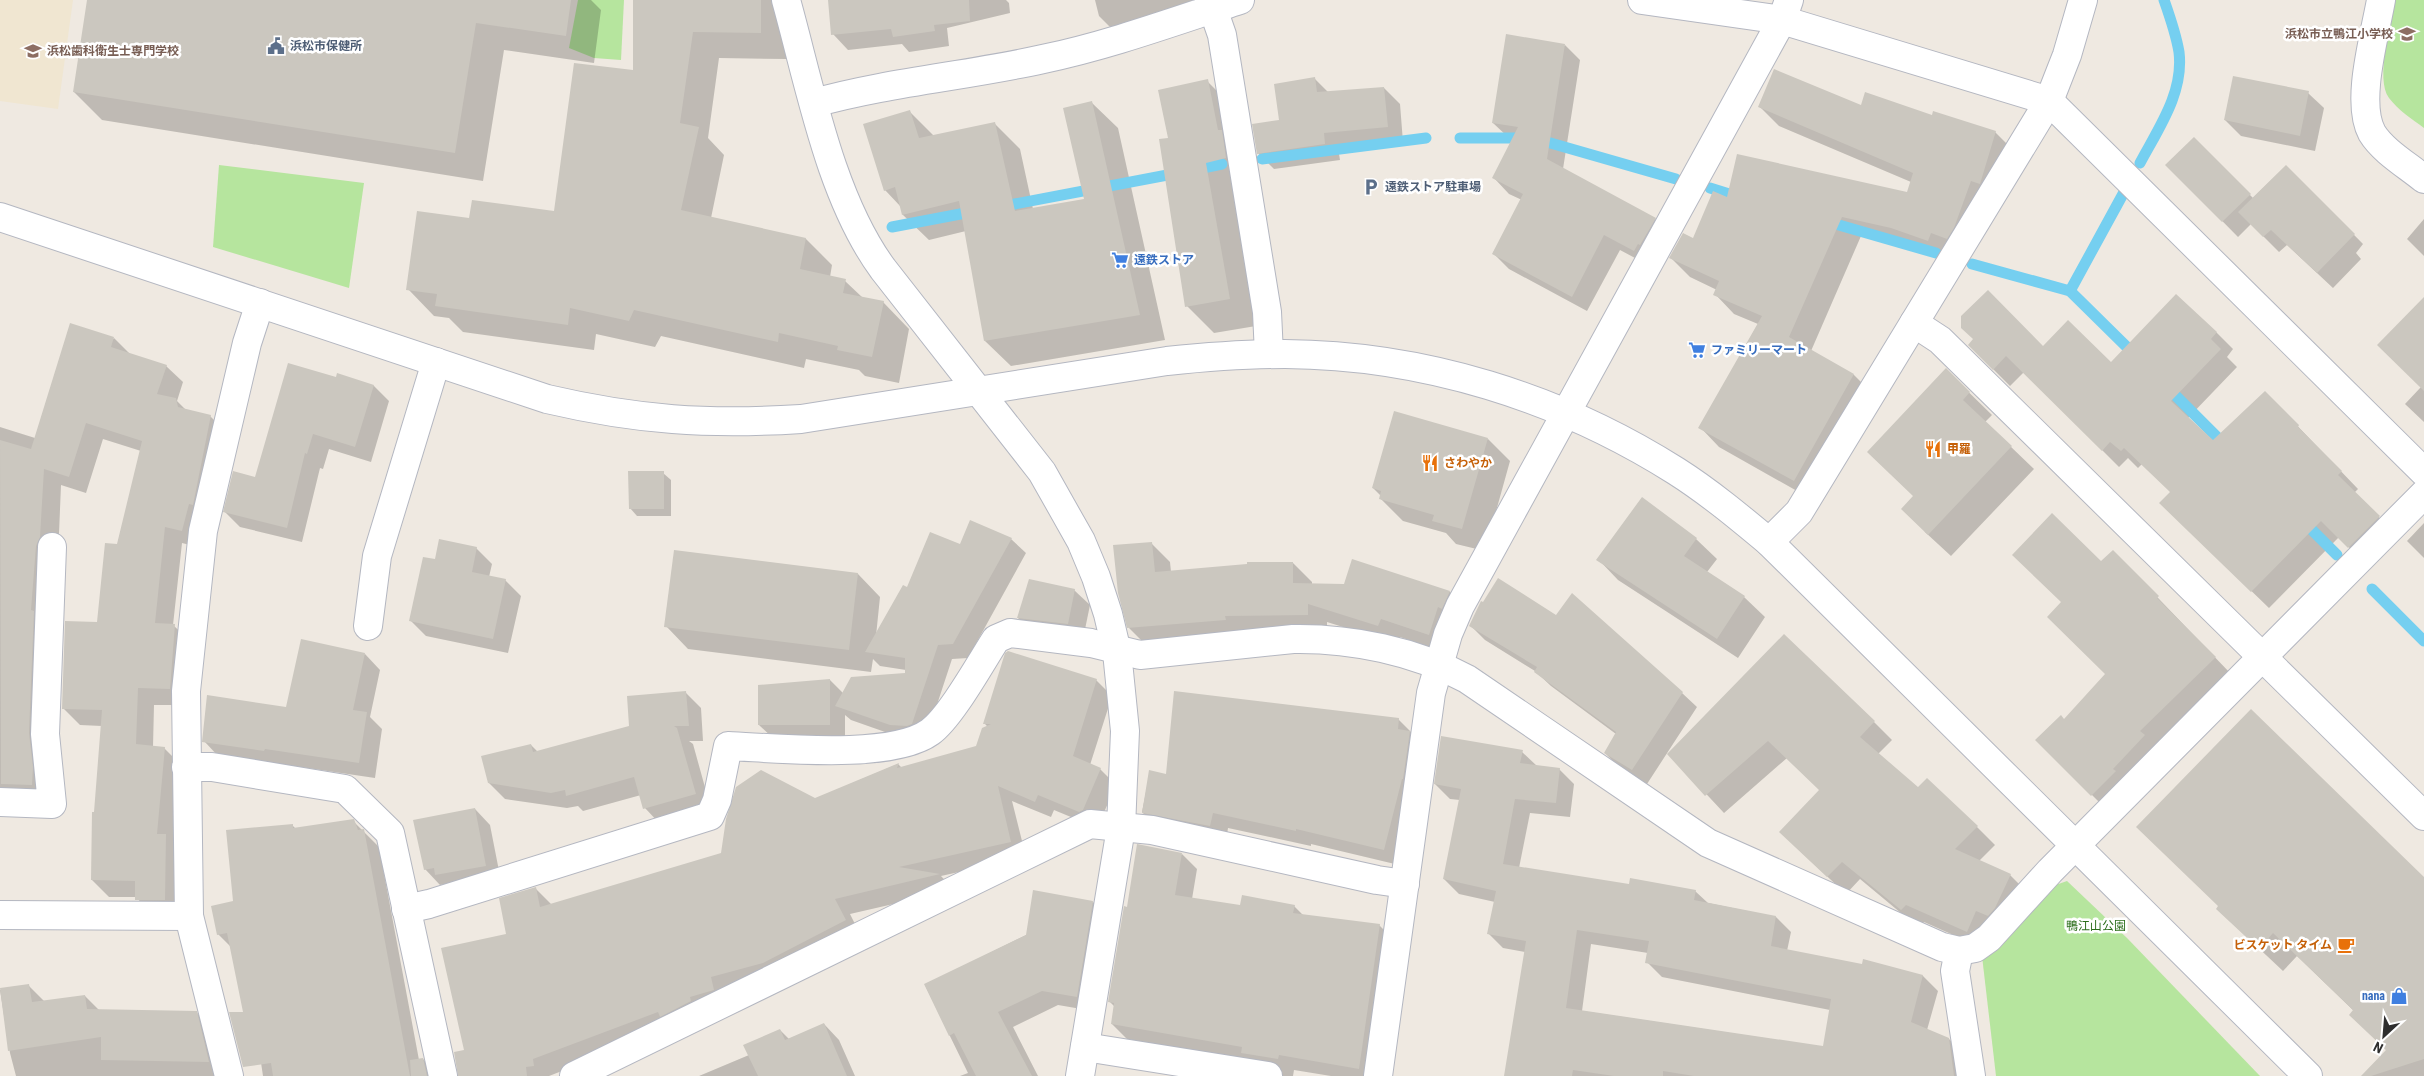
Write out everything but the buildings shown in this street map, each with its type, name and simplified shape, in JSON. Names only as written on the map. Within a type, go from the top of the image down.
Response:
[{"type":"street","points":[[786,0],[833,164],[870,252],[1042,472],[1063,505],[1096,577],[1116,649],[1125,730],[1121,828],[1080,1076]]},
{"type":"street","points":[[814,103],[844,94],[1044,59],[1125,38],[1240,0]]},
{"type":"street","points":[[1642,0],[1786,10],[2049,101],[2424,472]]},
{"type":"street","points":[[1769,542],[1799,512],[2049,101],[2067,55],[2083,0]]},
{"type":"street","points":[[2380,0],[2365,94],[2365,115],[2372,134],[2386,149],[2424,179]]},
{"type":"street","points":[[1213,9],[1222,36],[1267,312],[1269,354]]},
{"type":"street","points":[[1378,1076],[1431,693],[1438,663],[1460,606],[1786,10]]},
{"type":"street","points":[[0,217],[547,399],[597,411],[647,418],[698,422],[750,422],[801,419],[1167,362],[1226,355],[1269,354],[1344,357],[1403,365],[1470,380],[1566,413],[1625,442],[1676,471],[1724,505],[1769,542],[2308,1076]]},
{"type":"street","points":[[229,1076],[189,916],[186,691],[203,530],[247,344],[260,303]]},
{"type":"street","points":[[1914,323],[1940,340],[2424,816]]},
{"type":"street","points":[[368,626],[377,556],[436,362]]},
{"type":"street","points":[[406,908],[429,904],[710,816],[717,800],[728,746],[831,750],[896,745],[915,740],[931,731],[944,717],[996,639],[1010,633],[1091,643],[1140,655],[1316,638],[1362,644],[1438,663],[1467,678],[1708,843],[1942,947],[1959,951],[1975,948],[1989,938],[2076,845],[2424,494]]},
{"type":"street","points":[[0,802],[52,804],[45,734],[52,547]]},
{"type":"street","points":[[186,767],[212,767],[345,789],[390,833],[443,1076]]},
{"type":"street","points":[[574,1076],[1090,824],[1152,830],[1377,880],[1405,884]]},
{"type":"street","points":[[0,915],[189,916]]},
{"type":"street","points":[[1959,951],[1955,971],[1971,1076]]},
{"type":"street","points":[[1085,1047],[1268,1076]]},
{"type":"shaded area","name":"浜松歯科衛生士専門学校","points":[[0,0],[73,0],[58,109],[0,101]]},
{"type":"green space","points":[[578,0],[624,0],[621,60],[594,58],[569,48]]},
{"type":"green space","name":"浜松市立鴨江小学校","points":[[2395,0],[2424,0],[2424,128],[2405,114],[2389,98],[2385,89],[2383,78],[2385,50]]},
{"type":"green space","points":[[219,165],[364,183],[349,288],[213,247]]},
{"type":"green space","name":"鴨江山公園","points":[[2067,881],[2127,938],[2260,1076],[1996,1076],[1982,956],[2050,887]]},
{"type":"waterway","points":[[2140,163],[2162,124],[2178,82],[2179,52],[2175,32],[2164,0]]},
{"type":"waterway","points":[[1262,159],[1426,138]]},
{"type":"waterway","points":[[1460,138],[1533,138],[1676,179]]},
{"type":"waterway","points":[[1193,170],[1222,164]]},
{"type":"waterway","points":[[999,207],[1178,173]]},
{"type":"waterway","points":[[1710,188],[1742,198]]},
{"type":"waterway","points":[[2070,291],[2123,194]]},
{"type":"waterway","points":[[892,227],[976,211]]},
{"type":"waterway","points":[[1825,221],[1936,253]]},
{"type":"waterway","points":[[1972,264],[2070,291],[2137,357]]},
{"type":"waterway","points":[[2166,386],[2227,447]]},
{"type":"waterway","points":[[2301,519],[2337,555]]},
{"type":"waterway","points":[[2372,589],[2424,641]]},
{"type":"place","name":"浜松市立鴨江小学校","points":[[2407,34]]},
{"type":"place","name":"浜松市保健所","points":[[276,46]]},
{"type":"place","name":"浜松歯科衛生士専門学校","points":[[33,51]]},
{"type":"place","name":"遠鉄ストア駐車場","points":[[1371,187]]},
{"type":"place","name":"遠鉄ストア","points":[[1120,260]]},
{"type":"place","name":"ファミリーマート","points":[[1697,350]]},
{"type":"place","name":"甲羅","points":[[1933,449]]},
{"type":"place","name":"さわやか","points":[[1430,463]]},
{"type":"place","name":"ビスケット タイム","points":[[2346,945]]},
{"type":"place","name":"nana","points":[[2399,996]]}]
